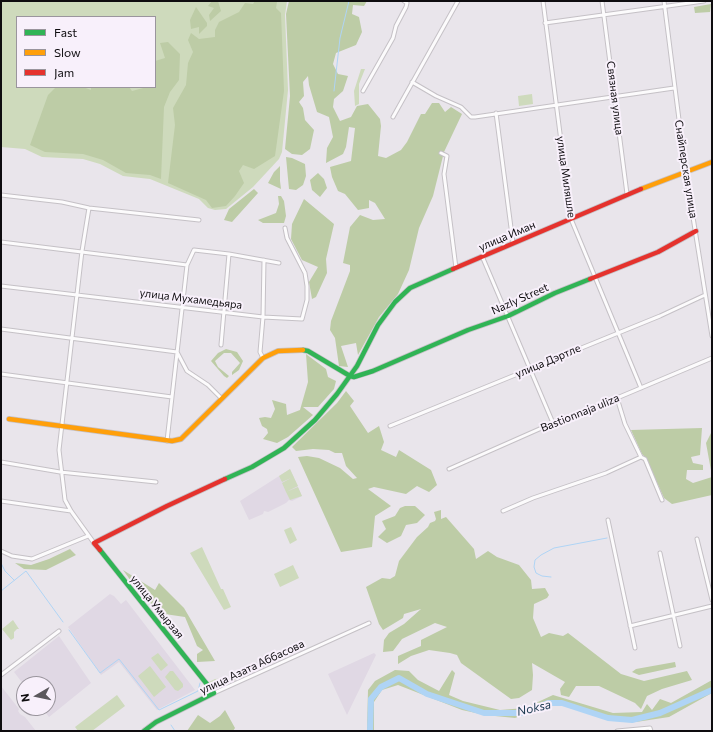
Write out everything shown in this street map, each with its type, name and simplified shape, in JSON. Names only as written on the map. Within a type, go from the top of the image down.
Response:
[{"type":"street","points":[[363,91],[393,38],[396,26],[406,7],[407,3],[404,1]]},
{"type":"street","points":[[393,117],[458,1]]},
{"type":"street","name":"улица Миляшле","points":[[543,1],[571,219],[641,388]]},
{"type":"street","name":"Связная улица","points":[[602,1],[616,96],[627,194]]},
{"type":"street","name":"Снайперская улица","points":[[664,1],[686,172],[712,336]]},
{"type":"street","points":[[545,23],[704,1]]},
{"type":"street","points":[[412,82],[436,96],[461,107],[471,116],[674,88]]},
{"type":"street","points":[[496,113],[513,243]]},
{"type":"street","points":[[442,153],[447,156],[444,174],[456,268]]},
{"type":"street","name":"улица Иман","points":[[94,544],[167,506],[252,467],[284,448],[325,409],[350,376],[378,325],[404,292],[482,256],[627,194],[712,162]]},
{"type":"street","points":[[1,195],[62,202],[90,208],[199,220]]},
{"type":"street","points":[[1,551],[12,556],[32,560],[87,534],[70,511],[65,500],[60,472],[59,450],[82,251],[90,208]]},
{"type":"street","name":"улица Мухамедьяра","points":[[1,286],[224,312],[263,318],[302,319],[307,300],[307,286],[304,273],[287,238],[285,228]]},
{"type":"street","name":"Nazly Street","points":[[350,376],[354,377],[373,371],[468,330],[508,316],[555,293],[658,252],[696,231]]},
{"type":"street","points":[[1,242],[187,265]]},
{"type":"street","points":[[167,441],[187,265],[194,250],[229,254],[279,263]]},
{"type":"street","points":[[221,345],[229,254]]},
{"type":"street","points":[[482,256],[529,369],[554,423]]},
{"type":"street","points":[[263,358],[260,352],[263,318],[264,260]]},
{"type":"street","name":"улица Дэртле","points":[[390,426],[660,316],[705,295]]},
{"type":"street","points":[[1,329],[177,352]]},
{"type":"street","points":[[9,418],[167,441],[181,439],[220,398],[263,358],[278,351],[300,349],[308,351],[350,376]]},
{"type":"street","points":[[177,352],[187,371],[208,385],[220,398]]},
{"type":"street","name":"Bastionnaja uliza","points":[[449,468],[712,358]]},
{"type":"street","points":[[1,374],[172,397]]},
{"type":"street","points":[[617,398],[625,424],[641,457],[645,459],[662,500]]},
{"type":"street","points":[[503,511],[533,498],[606,472],[641,457]]},
{"type":"street","points":[[1,462],[60,472],[156,482]]},
{"type":"street","points":[[1,501],[70,511]]},
{"type":"street","points":[[608,520],[635,648]]},
{"type":"street","name":"улица Умырзая","points":[[87,534],[214,693]]},
{"type":"street","points":[[697,539],[712,600]]},
{"type":"street","points":[[660,553],[680,646]]},
{"type":"street","points":[[630,626],[712,606]]},
{"type":"street","name":"улица Азата Аббасова","points":[[144,731],[156,722],[214,693],[369,623]]},
{"type":"street","points":[[1,675],[59,631]]},
{"type":"street","points":[[617,731],[651,730]]},
{"type":"shaded area","points":[[290,469],[302,496],[292,501],[289,500],[268,512],[264,511],[263,514],[249,520],[240,501]]},
{"type":"shaded area","points":[[110,594],[114,596],[121,604],[126,600],[195,690],[157,710],[119,662],[101,675],[68,627]]},
{"type":"shaded area","points":[[59,636],[91,683],[56,711],[56,676],[17,676],[14,672]]},
{"type":"shaded area","points":[[374,653],[376,655],[347,715],[328,674]]},
{"type":"shaded area","points":[[1,686],[16,705],[16,716],[25,717],[36,731],[1,731]]},
{"type":"green space","points":[[1,1],[287,1],[285,15],[288,90],[282,152],[279,159],[253,187],[226,209],[215,210],[208,208],[199,199],[150,179],[123,176],[100,164],[83,159],[42,157],[25,149],[1,147]]},
{"type":"green space","points":[[212,1],[218,1],[221,11],[210,21],[209,15],[214,8],[208,6]]},
{"type":"green space","points":[[255,1],[277,2],[276,8],[281,13],[284,91],[275,156],[254,169],[243,165],[239,171],[244,183],[235,196],[226,206],[212,208],[206,200],[168,183],[175,125],[173,108],[186,85],[188,63],[193,52],[188,40],[191,33],[199,39],[215,37],[215,30],[219,22],[239,12],[245,3],[253,4]]},
{"type":"green space","points":[[289,1],[367,1],[364,6],[353,5],[352,14],[359,17],[362,32],[356,45],[336,53],[333,64],[338,74],[348,76],[343,91],[334,99],[333,107],[340,121],[351,117],[357,106],[368,104],[380,119],[381,126],[378,156],[386,158],[401,150],[407,142],[421,114],[425,114],[432,103],[439,103],[445,112],[451,107],[462,114],[444,152],[433,196],[419,228],[409,270],[398,294],[379,317],[358,355],[356,343],[341,346],[348,367],[339,366],[335,338],[330,330],[331,321],[350,271],[350,265],[343,263],[350,227],[360,215],[373,220],[385,219],[375,203],[369,200],[369,208],[358,210],[345,194],[338,191],[332,177],[330,167],[351,161],[355,128],[349,127],[346,147],[343,154],[326,163],[327,148],[333,137],[329,117],[317,112],[309,85],[308,76],[303,82],[304,96],[299,102],[303,108],[305,120],[314,130],[310,149],[302,155],[292,154],[285,149],[290,96],[286,14]]},
{"type":"green space","points":[[711,4],[710,12],[695,13],[694,7]]},
{"type":"green space","points":[[196,7],[207,23],[207,26],[199,34],[199,27],[191,29],[190,20]]},
{"type":"green space","points":[[168,42],[180,54],[179,80],[170,92],[164,107],[161,179],[150,175],[126,173],[103,160],[83,154],[45,152],[30,145],[48,95],[55,88],[86,88],[91,90],[91,88],[130,88],[132,91],[143,88],[156,88],[156,61],[165,58],[160,43]]},
{"type":"green space","points":[[361,69],[365,69],[359,84],[359,104],[355,106],[354,91]]},
{"type":"green space","points":[[532,94],[533,104],[519,106],[518,96]]},
{"type":"green space","points":[[286,157],[305,164],[306,176],[303,185],[296,190],[289,189]]},
{"type":"green space","points":[[280,166],[281,189],[268,183],[274,172]]},
{"type":"green space","points":[[318,173],[324,179],[327,188],[320,197],[312,190],[310,180]]},
{"type":"green space","points":[[254,189],[258,193],[232,222],[224,220],[229,209]]},
{"type":"green space","points":[[278,196],[281,196],[284,201],[286,216],[284,223],[263,223],[258,220],[276,213],[279,204]]},
{"type":"green space","points":[[304,199],[334,224],[326,259],[327,273],[316,297],[312,299],[309,282],[318,267],[302,260],[291,239],[292,224]]},
{"type":"green space","points":[[226,349],[237,352],[243,361],[239,370],[232,375],[232,372],[240,363],[231,353],[224,353],[215,361],[218,367],[229,376],[227,378],[211,361],[218,353]]},
{"type":"green space","points":[[306,354],[326,369],[328,377],[336,381],[334,389],[318,407],[303,407],[313,415],[288,437],[277,443],[263,439],[268,433],[267,429],[262,426],[259,418],[271,418],[275,409],[272,400],[286,404],[287,415],[300,410],[308,382]]},
{"type":"green space","points":[[346,391],[354,401],[350,406],[368,433],[379,426],[384,442],[381,450],[396,457],[399,450],[431,470],[437,485],[429,492],[417,486],[406,494],[374,487],[368,489],[391,506],[375,516],[372,547],[341,552],[298,457],[307,456],[319,458],[340,468],[353,479],[357,478],[346,466],[342,453],[313,449],[296,451],[292,447],[337,403]]},
{"type":"green space","points":[[702,428],[700,455],[691,457],[693,463],[703,465],[703,470],[687,470],[686,479],[693,483],[712,477],[712,495],[672,504],[664,498],[646,458],[642,454],[631,430]]},
{"type":"green space","points":[[712,431],[712,476],[706,443]]},
{"type":"green space","points":[[290,469],[298,486],[286,492],[282,483],[291,478],[282,482],[279,476]]},
{"type":"green space","points":[[298,487],[302,496],[290,500],[286,492]]},
{"type":"green space","points":[[405,506],[415,506],[425,515],[417,523],[406,525],[401,536],[387,543],[378,537],[386,529],[382,521],[395,516],[400,508]]},
{"type":"green space","points":[[441,510],[441,519],[446,517],[474,549],[476,559],[488,551],[497,557],[519,565],[531,580],[532,589],[545,588],[549,595],[547,598],[534,604],[533,618],[541,637],[549,633],[563,636],[568,633],[621,674],[644,681],[687,671],[692,680],[662,689],[647,696],[641,709],[635,703],[599,686],[576,686],[569,697],[561,695],[560,689],[565,682],[532,663],[532,690],[519,698],[511,699],[461,663],[457,655],[429,650],[411,656],[398,664],[398,656],[421,646],[421,640],[447,627],[435,623],[402,639],[393,651],[383,652],[384,640],[389,633],[404,624],[421,609],[404,614],[403,618],[383,630],[379,624],[366,587],[382,578],[390,579],[395,576],[399,561],[417,537],[428,527],[430,523],[435,521],[436,519],[434,512]]},
{"type":"green space","points":[[291,527],[297,540],[290,544],[284,530]]},
{"type":"green space","points":[[202,547],[231,607],[224,610],[190,553]]},
{"type":"green space","points":[[70,549],[76,555],[46,570],[24,569],[15,563],[31,565],[49,559]]},
{"type":"green space","points":[[293,565],[299,578],[280,587],[274,574]]},
{"type":"green space","points":[[123,570],[155,590],[159,583],[184,608],[215,661],[197,662],[197,654],[203,650],[197,646],[185,617],[158,613],[149,601],[144,599]]},
{"type":"green space","points":[[13,620],[19,629],[14,632],[14,638],[11,640],[2,629]]},
{"type":"green space","points":[[158,653],[168,665],[161,671],[151,658]]},
{"type":"green space","points":[[675,662],[676,667],[639,675],[632,672],[636,669]]},
{"type":"green space","points":[[150,666],[166,687],[154,697],[138,676]]},
{"type":"green space","points":[[395,670],[409,671],[418,680],[439,691],[452,670],[455,673],[449,695],[463,701],[500,710],[525,708],[553,695],[613,713],[642,712],[647,704],[652,710],[660,699],[671,703],[712,680],[712,693],[669,717],[636,722],[608,719],[562,705],[549,705],[515,718],[485,715],[462,710],[398,685],[382,690],[374,702],[374,731],[367,731],[368,690],[375,681]]},
{"type":"green space","points":[[170,671],[173,671],[183,684],[183,687],[178,691],[175,690],[165,677]]},
{"type":"green space","points":[[243,672],[244,676],[220,687],[212,685],[209,682],[215,679],[229,678]]},
{"type":"green space","points":[[117,695],[125,706],[92,731],[78,731],[75,727]]},
{"type":"green space","points":[[225,710],[235,728],[233,731],[187,731],[198,715],[210,723],[220,716]]},
{"type":"waterway","points":[[334,91],[340,38],[349,1]]},
{"type":"waterway","points":[[551,577],[542,576],[536,573],[534,567],[535,560],[541,555],[554,548],[607,538]]},
{"type":"waterway","points":[[1,563],[5,571],[14,580]]},
{"type":"waterway","points":[[1,591],[26,571],[63,622]]},
{"type":"waterway","points":[[69,630],[100,673],[119,659],[159,710],[198,691],[200,683]]},
{"type":"waterway","name":"Noksa","points":[[370,731],[371,699],[381,687],[399,678],[427,694],[484,713],[522,713],[548,703],[562,703],[608,718],[632,720],[660,713],[712,690]]},
{"type":"waterway","points":[[171,725],[175,731]]},
{"type":"traffic: fast","points":[[225,479],[252,467],[284,448],[315,420],[337,394],[357,366],[378,325],[395,302],[410,288],[453,269]]},
{"type":"traffic: fast","points":[[350,376],[354,377],[373,371],[468,330],[508,316],[555,293],[590,279]]},
{"type":"traffic: fast","points":[[303,350],[308,351],[350,376]]},
{"type":"traffic: fast","points":[[100,550],[214,693],[156,722],[144,731]]},
{"type":"traffic: slow","points":[[641,189],[712,162]]},
{"type":"traffic: slow","points":[[9,419],[172,441],[181,439],[263,358],[278,351],[303,350]]},
{"type":"traffic: jam","points":[[453,269],[641,189]]},
{"type":"traffic: jam","points":[[590,279],[658,252],[696,231]]},
{"type":"traffic: jam","points":[[100,550],[94,543],[167,506],[225,479]]}]
